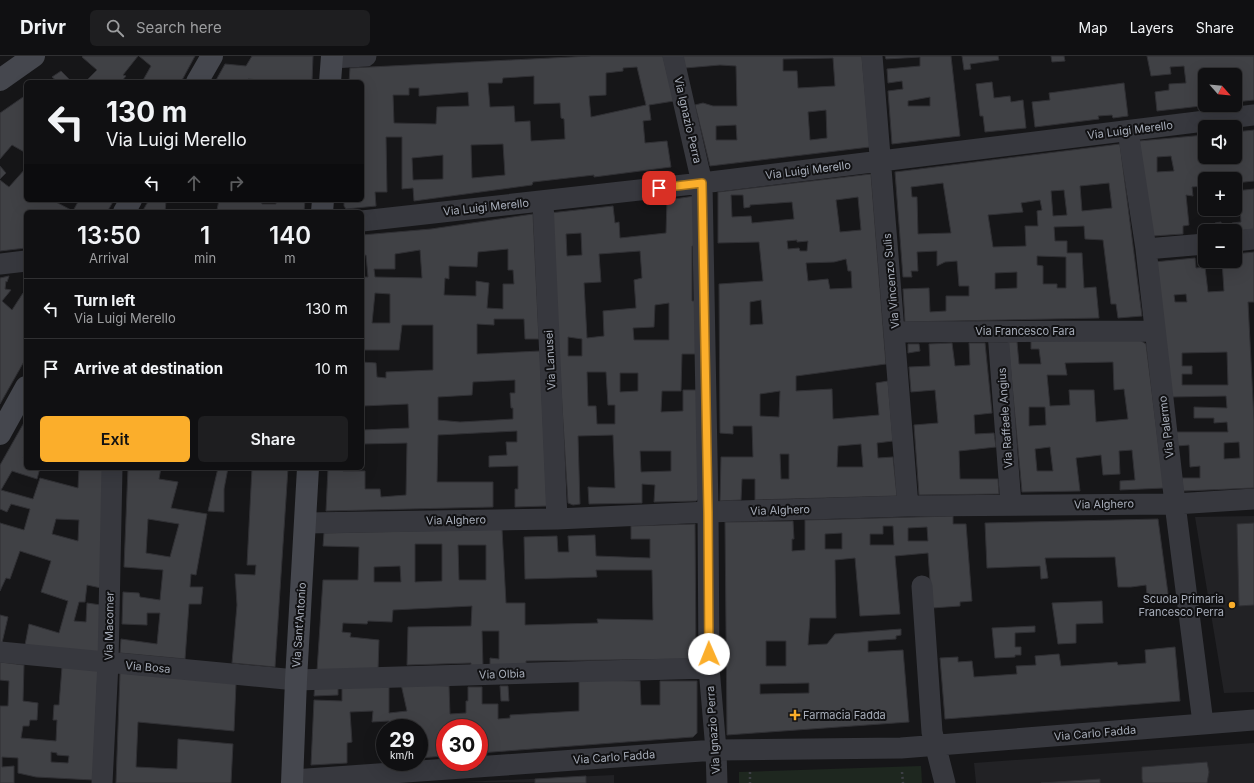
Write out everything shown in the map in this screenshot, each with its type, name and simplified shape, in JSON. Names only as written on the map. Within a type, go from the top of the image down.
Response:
[{"type":"street","points":[[0,80],[34,56]]},
{"type":"street","points":[[198,80],[212,56]]},
{"type":"street","points":[[330,80],[332,57],[366,56]]},
{"type":"street","name":"Via Ignazio Perra","points":[[673,56],[702,183],[708,512],[709,668],[716,750],[717,783]]},
{"type":"street","name":"Via Vincenzo Sulis","points":[[872,56],[908,506]]},
{"type":"street","name":"Via Luigi Merello","points":[[364,222],[702,183],[1254,115]]},
{"type":"street","name":"Via Palermo","points":[[1128,131],[1146,249],[1154,331],[1203,723]]},
{"type":"street","name":"Via Lanusei","points":[[543,201],[557,518]]},
{"type":"street","points":[[1242,240],[1254,239]]},
{"type":"street","points":[[1146,249],[1198,245]]},
{"type":"street","points":[[0,264],[24,261]]},
{"type":"street","name":"Via Francesco Fara","points":[[895,332],[1154,331]]},
{"type":"street","name":"Via Raffaele Angius","points":[[998,332],[1011,505]]},
{"type":"street","points":[[0,434],[24,391]]},
{"type":"street","name":"Via Macomer","points":[[102,783],[108,663],[112,470]]},
{"type":"street","name":"Via Sant'Antonio","points":[[292,781],[308,470]]},
{"type":"street","name":"Via Alghero","points":[[306,523],[557,518],[908,506],[1175,504],[1254,499]]},
{"type":"street","points":[[922,586],[932,732],[945,783]]},
{"type":"street","name":"Via Bosa","points":[[0,652],[296,680]]},
{"type":"street","name":"Via Olbia","points":[[296,680],[709,668]]},
{"type":"street","name":"Via Carlo Fadda","points":[[292,781],[716,750],[901,748],[936,746],[1254,720]]},
{"type":"shaded area","name":"Scuola Primaria Francesco Perra","points":[[1254,516],[1254,692],[1224,693],[1195,517]]},
{"type":"shaded area","points":[[1254,743],[1254,783],[976,783],[974,763]]},
{"type":"shaded area","points":[[921,766],[922,783],[739,783],[739,772]]},
{"type":"shaded area","points":[[614,775],[614,783],[463,782]]},
{"type":"building","points":[[138,56],[123,75],[126,76],[123,80],[87,80],[97,70],[82,57]]},
{"type":"building","points":[[139,56],[195,56],[182,80],[143,80],[151,66]]},
{"type":"building","points":[[252,56],[313,56],[312,80],[216,80],[225,64],[246,66]]},
{"type":"building","points":[[591,56],[663,56],[674,101],[649,105],[651,120],[643,121],[645,143],[667,141],[671,167],[594,177],[594,175],[533,182],[532,185],[414,201],[413,188],[402,189],[402,137],[386,137],[387,192],[375,192],[376,206],[346,209],[344,202],[364,202],[364,80],[349,80],[350,68]],"holes":[[[637,67],[646,105],[591,117],[589,96],[606,95],[606,73],[623,71],[623,68]],[[534,76],[534,104],[560,103],[561,118],[564,119],[565,139],[531,141],[530,121],[515,122],[514,106],[490,107],[488,83],[502,83],[503,78]],[[409,88],[419,88],[419,96],[468,92],[469,106],[437,107],[436,124],[394,123],[393,95],[409,95]],[[503,144],[505,175],[472,178],[471,145]],[[443,155],[443,179],[413,180],[412,158]]]},
{"type":"building","points":[[683,56],[862,56],[870,147],[710,166],[695,105],[703,103],[713,106],[737,106],[736,66],[720,65],[685,68]],"holes":[[[833,58],[835,86],[798,88],[797,71],[783,71],[783,59]],[[826,110],[827,138],[810,140],[808,112]],[[736,125],[737,140],[716,140],[716,126]]]},
{"type":"building","points":[[885,56],[951,56],[960,136],[892,144],[888,91],[903,89],[902,81],[888,83],[887,69],[920,66],[920,57],[886,59]],"holes":[[[930,97],[930,106],[908,106],[908,101]]]},
{"type":"building","points":[[962,56],[998,56],[999,60],[970,64],[971,69],[964,70]]},
{"type":"building","points":[[1051,56],[1064,56],[1065,61],[1052,62]]},
{"type":"building","points":[[1147,56],[1254,56],[1254,100],[1242,101],[1242,68],[1198,68],[1198,106],[1157,111],[1155,92],[1169,90],[1169,84],[1186,83],[1184,66],[1170,67],[1171,74],[1151,76]]},
{"type":"building","points":[[61,71],[70,80],[56,80],[52,77]]},
{"type":"building","points":[[992,82],[994,98],[1010,96],[1011,102],[1023,100],[1026,128],[985,132],[983,116],[980,116],[976,84]]},
{"type":"building","points":[[1124,83],[1128,116],[1113,118],[1112,115],[1098,116],[1099,119],[1035,127],[1032,102],[1050,100],[1049,93]]},
{"type":"building","points":[[24,96],[24,152],[12,145],[0,159],[0,113]]},
{"type":"building","points":[[1254,130],[1254,181],[1242,182],[1242,172],[1198,172],[1198,187],[1192,187],[1193,196],[1186,195],[1189,225],[1183,226],[1183,234],[1153,236],[1139,141],[1198,136],[1198,164],[1242,164],[1242,131]],"holes":[[[1171,156],[1174,171],[1157,172],[1157,157]]]},
{"type":"building","points":[[1120,144],[1142,316],[1118,318],[1116,304],[1111,304],[1103,240],[1085,239],[1084,226],[1054,227],[1055,241],[1067,241],[1067,253],[1082,253],[1084,288],[1096,287],[1099,318],[905,322],[903,289],[929,288],[930,312],[946,311],[946,296],[969,296],[969,286],[959,286],[957,261],[945,262],[937,266],[937,251],[917,252],[918,271],[911,271],[912,277],[903,277],[895,172]],"holes":[[[943,183],[951,233],[918,234],[917,197],[912,197],[911,187]],[[1109,183],[1112,208],[1082,211],[1080,186]],[[1064,190],[1067,215],[1053,216],[1051,191]],[[1040,200],[1042,210],[1037,211],[1038,226],[1025,226],[1026,246],[993,247],[988,215],[1023,212],[1021,203]],[[1037,256],[1066,257],[1066,288],[1057,288],[1057,284],[1043,284],[1043,266],[1037,265]],[[1017,272],[1017,288],[995,289],[995,273]]]},
{"type":"building","points":[[0,166],[6,173],[0,179]]},
{"type":"building","points":[[24,170],[24,202],[56,202],[71,210],[24,210],[24,248],[0,251],[0,180],[9,187]]},
{"type":"building","points":[[871,174],[886,364],[796,376],[796,391],[832,389],[833,419],[879,415],[876,383],[888,381],[893,441],[877,443],[878,458],[893,457],[897,496],[755,500],[755,479],[742,479],[741,500],[720,501],[721,457],[753,457],[752,426],[733,426],[733,434],[720,433],[719,284],[763,281],[759,242],[718,243],[718,192]],"holes":[[[731,195],[743,195],[744,208],[750,207],[750,205],[792,202],[794,219],[752,223],[751,216],[732,217]],[[858,197],[861,230],[840,232],[836,200]],[[787,241],[808,241],[807,251],[800,251],[799,248],[788,249]],[[846,259],[848,271],[851,271],[852,288],[830,289],[828,279],[808,281],[806,263],[834,262]],[[761,300],[763,324],[750,325],[750,302]],[[780,391],[779,417],[760,416],[760,394]],[[861,444],[863,467],[837,467],[838,446]],[[780,454],[789,454],[789,479],[781,479]]]},
{"type":"building","points":[[1254,189],[1254,230],[1242,231],[1242,224],[1232,224],[1241,222],[1242,190]]},
{"type":"building","points":[[695,196],[696,246],[692,246],[692,301],[696,301],[696,354],[682,354],[681,391],[662,391],[661,412],[683,411],[683,390],[697,390],[699,498],[696,501],[654,502],[655,485],[642,484],[642,503],[589,504],[588,487],[615,488],[613,435],[578,436],[580,504],[573,505],[568,503],[550,213],[613,206],[615,223],[619,222],[620,238],[666,233],[667,200]],"holes":[[[581,233],[582,255],[567,256],[566,234]],[[640,251],[642,278],[634,280],[636,308],[603,311],[604,336],[587,338],[584,283],[601,282],[599,254]],[[669,303],[669,340],[634,340],[633,328],[654,327],[655,305]],[[568,337],[582,339],[582,356],[568,356]],[[587,372],[606,372],[608,405],[615,405],[615,424],[597,424],[596,406],[588,406]],[[620,373],[638,373],[638,391],[620,392]],[[640,451],[671,451],[671,471],[641,472]]]},
{"type":"building","points":[[78,202],[113,202],[108,210],[74,210]]},
{"type":"building","points":[[148,202],[166,202],[165,210],[143,210]]},
{"type":"building","points":[[219,202],[262,202],[262,204],[276,204],[276,202],[305,202],[304,210],[217,210]]},
{"type":"building","points":[[533,214],[539,339],[525,339],[524,319],[494,319],[494,325],[477,324],[477,354],[540,351],[547,506],[515,507],[515,489],[518,489],[518,466],[489,467],[489,456],[507,455],[506,442],[517,442],[517,431],[438,435],[437,482],[493,482],[493,507],[326,511],[328,470],[365,471],[365,489],[380,489],[381,497],[406,495],[407,443],[364,444],[364,430],[409,428],[408,404],[364,406],[364,362],[376,363],[377,377],[386,378],[386,372],[433,370],[433,325],[402,325],[399,350],[364,350],[364,277],[368,277],[366,255],[364,256],[364,235],[431,229]],"holes":[[[508,249],[508,270],[513,270],[514,284],[503,284],[503,309],[487,308],[489,283],[476,281],[476,296],[444,295],[445,278],[449,279],[449,266],[477,267],[478,252]],[[420,250],[422,278],[375,277],[374,269],[395,269],[395,254]],[[375,293],[390,294],[390,323],[372,323]],[[515,380],[515,393],[510,393],[511,408],[513,408],[513,419],[460,422],[438,420],[438,397],[472,395],[473,382]]]},
{"type":"building","points":[[1254,252],[1254,302],[1248,302],[1254,420],[1254,488],[1183,491],[1182,478],[1200,478],[1200,466],[1190,467],[1189,445],[1177,446],[1175,432],[1228,432],[1227,422],[1214,423],[1214,418],[1194,418],[1194,407],[1227,408],[1226,396],[1171,397],[1154,262],[1195,258],[1196,268],[1205,268],[1208,292],[1224,291],[1222,268],[1242,268],[1242,253]],"holes":[[[1186,294],[1187,302],[1175,302],[1174,295]],[[1227,352],[1228,385],[1182,385],[1182,374],[1192,374],[1192,366],[1182,366],[1182,353]],[[1239,442],[1240,458],[1224,459],[1224,443]]]},
{"type":"building","points":[[9,276],[7,282],[6,281],[5,289],[11,290],[2,301],[12,310],[24,293],[24,362],[0,404],[0,278]]},
{"type":"building","points":[[1138,339],[1146,344],[1164,488],[1120,490],[1120,481],[1135,480],[1132,450],[1119,451],[1120,474],[1103,475],[1101,455],[1076,458],[1080,491],[1022,492],[1008,342],[1017,342],[1019,364],[1041,364],[1039,349],[1031,349],[1031,341]],"holes":[[[1113,362],[1114,390],[1124,389],[1128,419],[1096,422],[1094,390],[1069,390],[1070,405],[1050,406],[1047,375],[1067,375],[1065,363]],[[1029,407],[1045,407],[1046,425],[1029,426]],[[1050,447],[1053,471],[1037,471],[1035,449]]]},
{"type":"building","points":[[952,343],[955,366],[970,365],[969,343],[985,343],[992,413],[974,415],[975,434],[994,433],[996,447],[959,451],[960,479],[998,479],[999,494],[919,495],[914,425],[938,423],[935,390],[911,392],[909,367],[930,366],[929,344]]},
{"type":"building","points":[[908,344],[919,344],[920,351],[908,353]]},
{"type":"building","points":[[24,423],[24,470],[39,470],[37,479],[12,471],[1,490],[33,499],[40,478],[78,488],[79,470],[107,470],[101,588],[87,585],[85,602],[79,602],[74,621],[86,622],[87,603],[101,605],[99,653],[25,645],[29,624],[59,633],[68,601],[41,592],[51,561],[20,551],[10,579],[6,578],[0,591],[0,523],[24,530],[30,509],[11,504],[7,512],[0,509],[0,465]],"holes":[[[56,519],[79,520],[78,541],[52,534]]]},
{"type":"building","points":[[128,470],[161,470],[159,479],[178,482],[171,508],[207,514],[196,575],[191,574],[190,587],[203,587],[201,604],[189,604],[185,659],[120,653],[121,639],[157,644],[160,613],[147,613],[147,625],[122,624],[123,592],[139,593],[140,597],[160,600],[163,570],[124,567]],"holes":[[[148,519],[179,524],[170,557],[146,553]]]},
{"type":"building","points":[[218,470],[228,470],[224,489],[224,512],[208,511]]},
{"type":"building","points":[[252,470],[288,470],[275,667],[232,663],[237,605],[235,574],[255,575],[256,565],[247,565]]},
{"type":"building","points":[[953,516],[953,524],[966,524],[972,601],[960,602],[960,606],[932,608],[928,553],[895,556],[900,614],[860,616],[855,558],[835,560],[836,618],[810,618],[808,645],[827,644],[835,634],[901,629],[901,635],[896,636],[896,639],[868,641],[868,652],[903,650],[909,722],[727,735],[725,522],[793,521],[794,539],[792,539],[792,551],[805,550],[805,520]],"holes":[[[883,526],[893,526],[894,545],[870,545],[870,534],[883,534]],[[927,527],[928,541],[908,541],[908,528]],[[842,533],[842,549],[825,549],[825,534]],[[766,641],[786,641],[786,666],[766,666]],[[809,683],[809,693],[760,694],[760,684]]]},
{"type":"building","points":[[1158,519],[1169,601],[1148,603],[1146,585],[1118,587],[1115,557],[1045,558],[1048,578],[1041,579],[1040,566],[987,568],[985,523]]},
{"type":"building","points":[[1254,523],[1254,605],[1239,606],[1237,524]]},
{"type":"building","points":[[695,524],[696,659],[526,661],[526,666],[490,667],[490,658],[499,659],[499,631],[482,631],[483,667],[471,667],[471,663],[407,665],[408,627],[471,626],[472,606],[393,610],[392,622],[368,621],[367,624],[343,623],[342,632],[351,633],[350,637],[379,640],[378,670],[317,671],[323,580],[358,580],[359,547],[323,546],[324,533],[502,529],[506,603],[525,603],[525,625],[598,623],[597,619],[653,620],[652,570],[596,570],[597,577],[525,579],[524,537],[557,536],[558,552],[569,552],[568,536],[595,535],[596,556],[650,558],[650,539],[631,539],[631,526]],"holes":[[[415,544],[442,544],[442,581],[415,582]],[[458,545],[486,545],[486,580],[459,580]],[[400,566],[401,582],[374,582],[374,567]]]},
{"type":"building","points":[[1102,601],[1103,623],[1076,624],[1076,643],[1058,644],[1052,603]]},
{"type":"building","points":[[0,615],[8,617],[2,643],[0,643]]},
{"type":"building","points":[[1035,626],[1035,632],[1015,633],[1015,647],[1021,647],[1021,655],[1015,655],[1015,657],[995,658],[992,628]]},
{"type":"building","points":[[1175,647],[1180,701],[945,719],[940,658],[958,657],[958,662],[972,661],[974,677],[1017,674],[1016,666],[1036,665],[1035,656],[1059,654],[1061,666],[1117,662],[1118,665],[1146,663],[1145,650]]},
{"type":"building","points":[[0,662],[24,665],[23,701],[38,703],[37,720],[30,720],[29,726],[23,726],[21,738],[56,741],[57,720],[53,720],[54,705],[59,705],[62,667],[98,670],[93,780],[36,777],[18,773],[18,758],[2,757],[2,767],[14,766],[14,783],[0,783],[0,706],[8,706],[9,681],[0,680]],"holes":[[[51,752],[57,753],[57,755],[69,756],[68,763],[51,762]]]},
{"type":"building","points":[[120,673],[236,683],[234,731],[138,722],[136,767],[177,769],[178,739],[233,744],[231,783],[116,783]]},
{"type":"building","points":[[579,680],[640,681],[641,705],[660,705],[660,681],[697,681],[697,733],[693,737],[488,752],[488,719],[436,719],[436,757],[428,757],[428,719],[376,719],[376,722],[372,722],[373,711],[350,712],[352,742],[347,743],[347,763],[311,765],[314,700],[342,701],[342,686],[389,687],[389,713],[407,711],[401,684],[449,686],[450,714],[466,713],[468,687],[482,687],[482,704],[498,704],[498,719],[510,718],[510,715],[579,711]]},
{"type":"building","points":[[315,684],[338,684],[338,695],[314,696]]},
{"type":"building","points":[[500,686],[508,686],[509,701],[501,701]]},
{"type":"building","points":[[1207,762],[1209,772],[1207,783],[1143,783],[1142,767]]},
{"type":"building","points":[[586,776],[586,783],[535,783],[535,779]]},
{"type":"building","points":[[1100,779],[1100,783],[1041,783]]},
{"type":"place","name":"Scuola Primaria Francesco Perra","points":[[1232,605]]},
{"type":"place","name":"Farmacia Fadda","points":[[795,715]]},
{"type":"route","points":[[659,188],[702,183],[709,654]]}]
